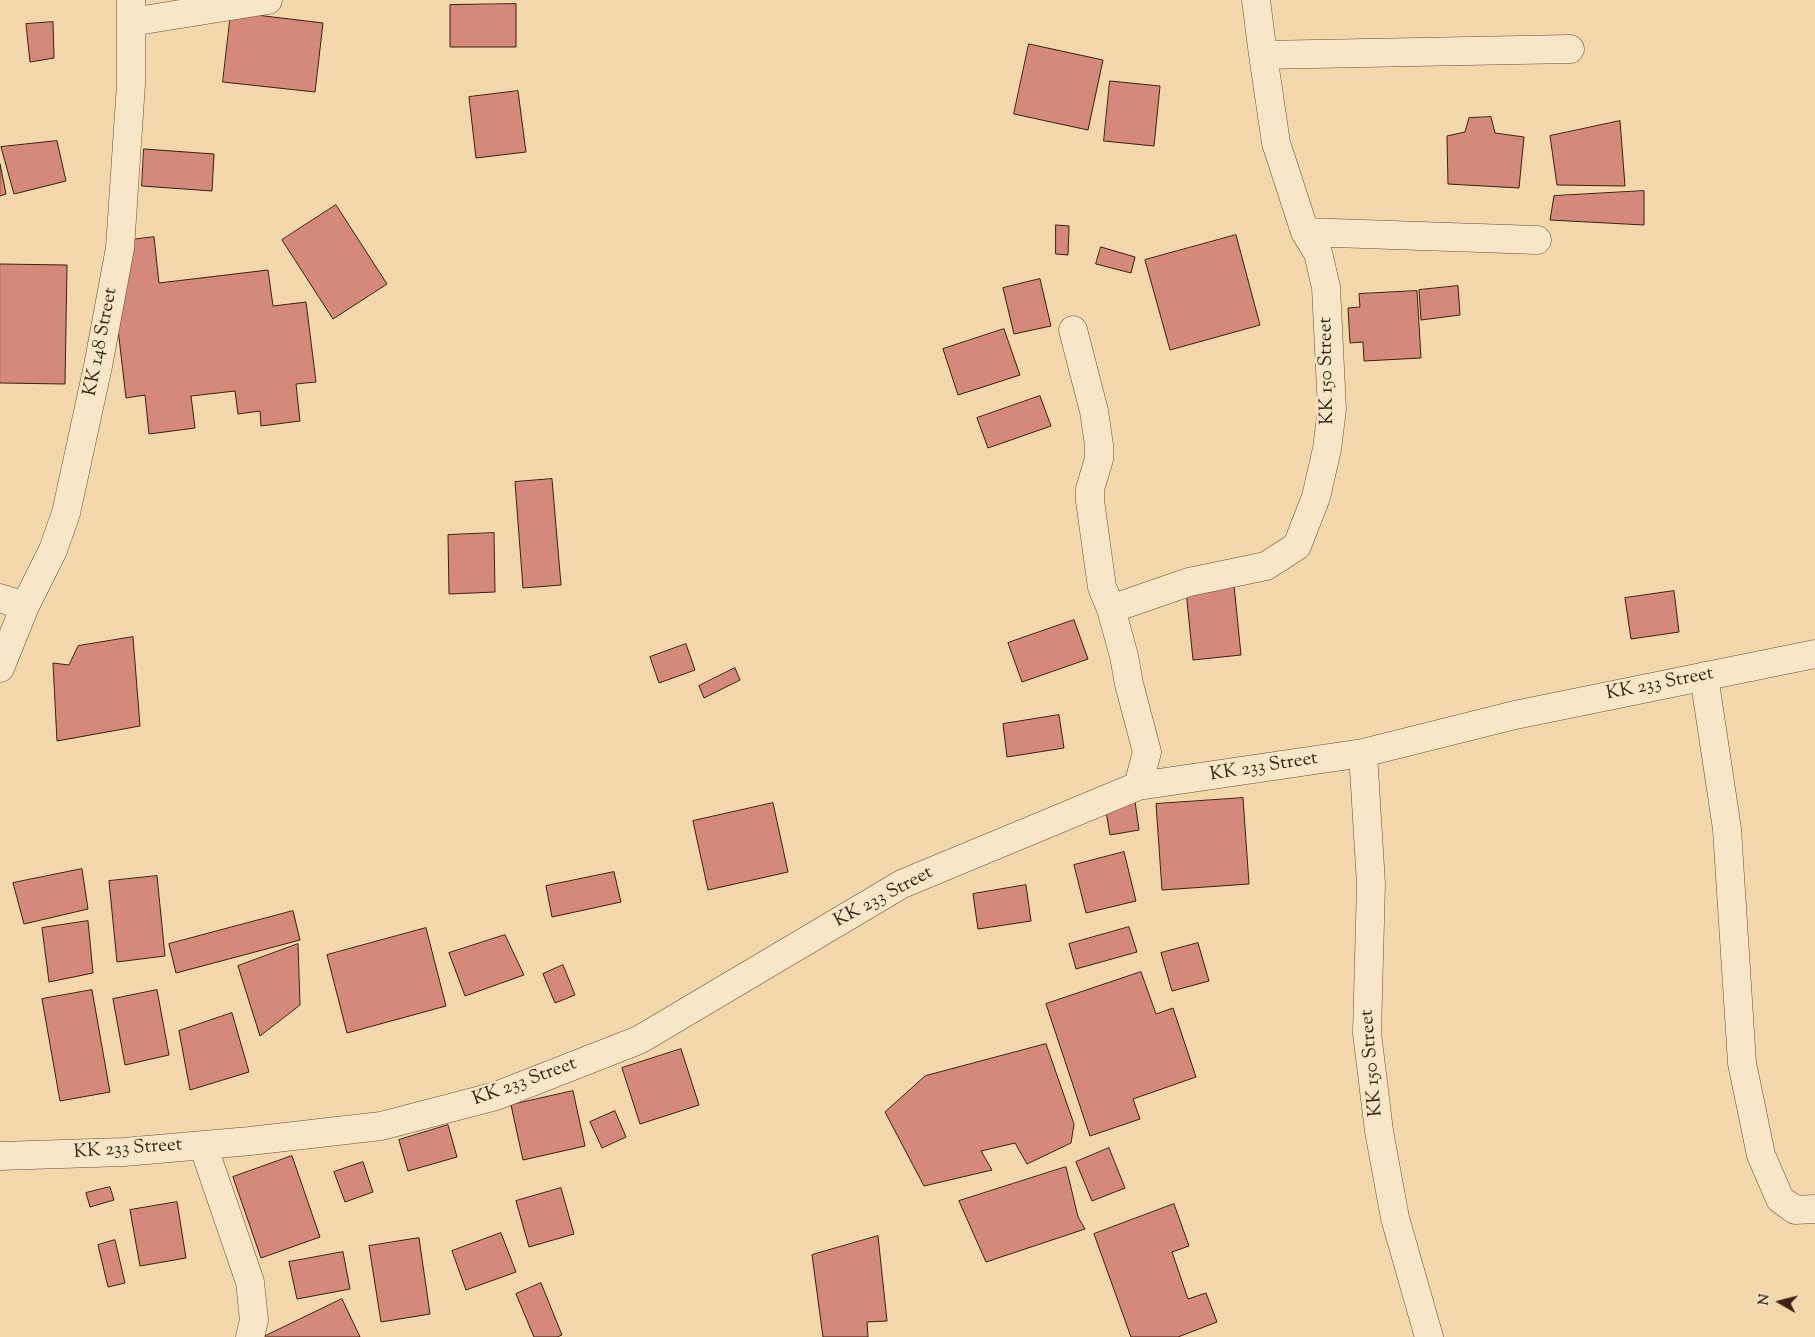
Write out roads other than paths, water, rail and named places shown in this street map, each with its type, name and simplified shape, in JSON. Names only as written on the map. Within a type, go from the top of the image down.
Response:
[{"type":"street","points":[[131,11],[268,0]]},
{"type":"street","name":"KK 150 Street","points":[[1111,609],[1189,582],[1266,566],[1297,546],[1316,497],[1327,449],[1332,409],[1326,287],[1318,253],[1305,232],[1276,143],[1256,0]]},
{"type":"street","name":"KK 148 Street","points":[[0,668],[12,602],[53,550],[66,513],[98,366],[120,248],[131,84],[131,11]]},
{"type":"street","points":[[1263,55],[1570,49]]},
{"type":"street","points":[[1305,232],[1537,240]]},
{"type":"street","points":[[1074,330],[1094,411],[1099,445],[1099,459],[1090,489],[1090,501],[1102,587],[1111,609],[1124,656],[1128,684],[1147,752],[1138,786]]},
{"type":"street","name":"KK 233 Street","points":[[0,1156],[124,1152],[250,1141],[382,1126],[496,1096],[639,1040],[902,884],[1138,786],[1364,753],[1515,714],[1815,654]]},
{"type":"street","points":[[1704,676],[1727,829],[1742,1063],[1760,1155],[1780,1199],[1795,1210],[1815,1209]]},
{"type":"street","name":"KK 150 Street","points":[[1364,753],[1371,884],[1367,1033],[1379,1131],[1395,1218],[1429,1337]]},
{"type":"street","points":[[203,1145],[250,1282],[254,1320],[250,1337]]}]
